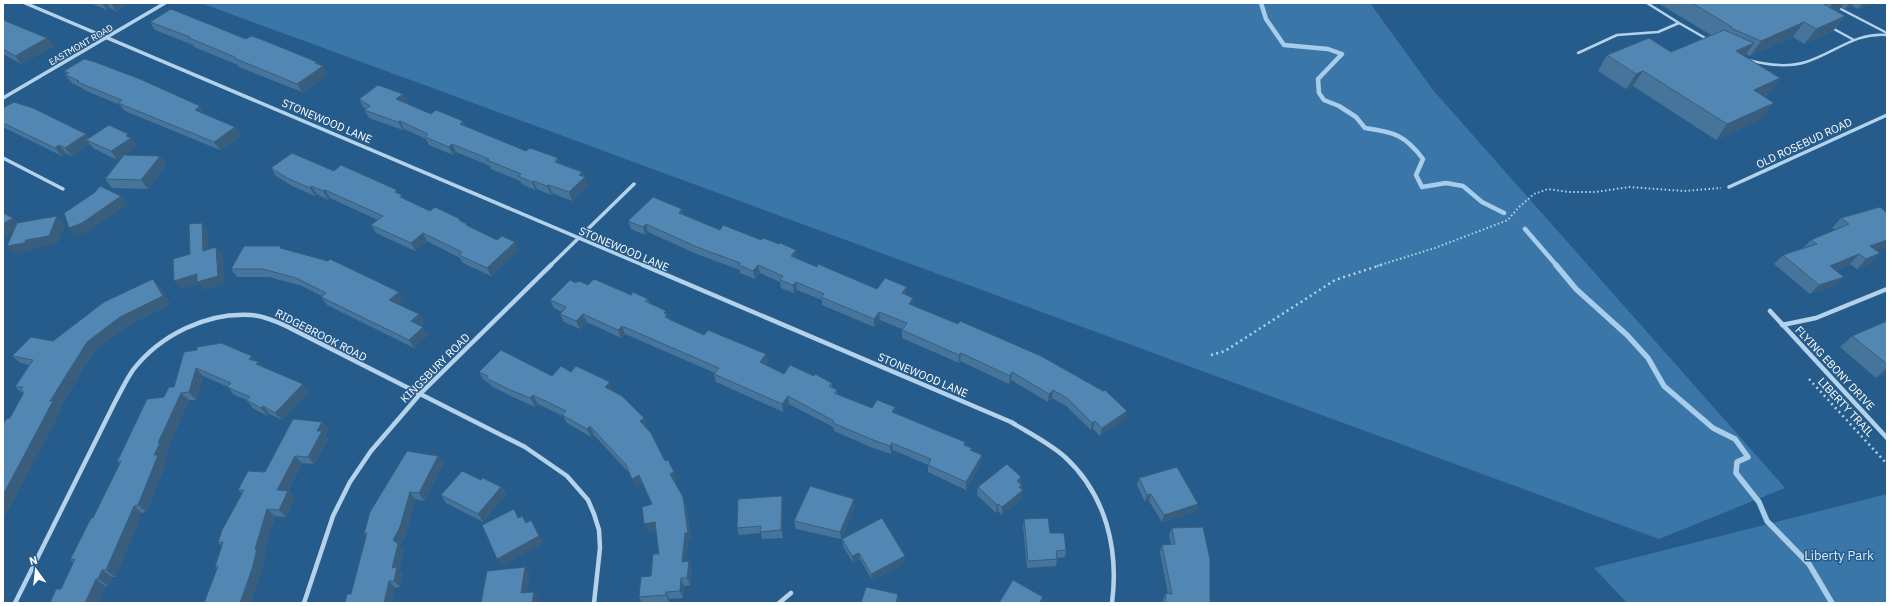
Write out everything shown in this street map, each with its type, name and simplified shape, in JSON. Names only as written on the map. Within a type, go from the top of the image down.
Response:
[{"type":"street","name":"STONEWOOD LANE","points":[[25,3],[1011,422],[1041,440],[1065,457],[1078,471],[1100,505],[1106,519],[1114,551],[1115,582],[1112,603]]},
{"type":"street","name":"EASTMONT ROAD","points":[[3,98],[165,3]]},
{"type":"street","name":"OLD ROSEBUD ROAD","points":[[1729,187],[1887,115]]},
{"type":"street","points":[[3,158],[63,189]]},
{"type":"street","name":"KINGSBURY ROAD","points":[[304,603],[334,515],[352,480],[374,446],[391,424],[634,184]]},
{"type":"street","points":[[1782,325],[1816,318],[1887,289]]},
{"type":"street","name":"FLYING EBONY DRIVE","points":[[1770,311],[1887,438]]},
{"type":"street","name":"RIDGEBROOK ROAD","points":[[15,603],[115,402],[133,370],[152,351],[170,337],[191,326],[230,316],[251,315],[266,318],[286,326],[525,447],[554,464],[571,478],[585,495],[596,518],[600,547],[594,603]]},
{"type":"street","points":[[779,603],[791,593]]},
{"type":"lane","points":[[1647,3],[1712,42]]},
{"type":"lane","points":[[1836,6],[1884,30],[1887,34]]},
{"type":"lane","points":[[1578,53],[1617,35],[1649,34],[1679,23]]},
{"type":"lane","points":[[1826,24],[1854,40]]},
{"type":"lane","points":[[1881,33],[1887,27]]},
{"type":"lane","points":[[1742,58],[1768,65],[1788,66],[1806,62],[1854,40],[1871,34],[1887,34]]},
{"type":"path","points":[[1211,355],[1224,351],[1335,280],[1435,248],[1508,220],[1518,208],[1534,194],[1548,188],[1569,192],[1596,192],[1629,187],[1684,191],[1729,187]]},
{"type":"path","name":"LIBERTY TRAIL","points":[[1808,379],[1887,464]]},
{"type":"green space","points":[[201,3],[1370,3],[1433,90],[1785,488],[1659,539]]},
{"type":"green space","name":"Liberty Park","points":[[1887,494],[1887,603],[1627,603],[1594,568]]},
{"type":"building","points":[[1692,3],[1822,3],[1845,16],[1816,29],[1804,22],[1761,41],[1731,28],[1732,27]]},
{"type":"building","points":[[171,9],[246,39],[251,36],[263,40],[317,62],[315,63],[323,66],[297,84],[234,58],[235,57],[189,38],[190,37],[150,22]]},
{"type":"building","points":[[3,20],[47,38],[15,56],[3,49]]},
{"type":"building","points":[[1724,30],[1754,43],[1736,51],[1780,78],[1754,90],[1774,103],[1727,124],[1643,71],[1636,74],[1607,55],[1649,38],[1671,52]]},
{"type":"building","points":[[84,59],[140,79],[200,106],[195,110],[235,127],[214,142],[118,103],[122,100],[77,82],[79,81],[65,75],[69,73],[64,71]]},
{"type":"building","points":[[378,85],[403,94],[396,99],[431,114],[436,110],[463,121],[460,124],[526,151],[530,148],[558,158],[555,162],[582,172],[579,175],[585,177],[569,192],[549,185],[547,186],[533,181],[532,182],[518,176],[521,174],[487,160],[489,159],[452,144],[449,147],[425,137],[428,134],[400,121],[398,122],[364,110],[370,106],[359,99]]},
{"type":"building","points":[[14,102],[33,108],[86,134],[65,148],[59,145],[55,148],[3,123],[3,108]]},
{"type":"building","points":[[109,125],[128,134],[126,136],[131,138],[111,151],[86,140]]},
{"type":"building","points":[[292,153],[334,171],[341,165],[397,190],[395,192],[402,195],[400,197],[430,211],[435,207],[460,219],[459,220],[467,224],[466,225],[497,240],[502,236],[515,242],[487,268],[459,255],[462,252],[423,233],[411,243],[371,225],[383,216],[325,190],[323,191],[311,186],[310,188],[287,178],[271,168]]},
{"type":"building","points":[[124,155],[160,156],[141,180],[105,179]]},
{"type":"building","points":[[100,186],[121,196],[82,223],[69,228],[64,213],[94,193]]},
{"type":"building","points":[[653,197],[682,209],[679,213],[720,230],[723,225],[761,240],[763,238],[779,244],[780,243],[796,250],[791,256],[817,267],[818,264],[877,289],[885,278],[907,287],[902,293],[913,298],[909,304],[958,324],[960,321],[1041,356],[1103,391],[1105,390],[1127,411],[1102,428],[1095,421],[1092,423],[1067,398],[1053,390],[1049,394],[1012,372],[1010,376],[961,353],[959,355],[902,330],[907,323],[879,312],[874,319],[821,297],[824,294],[796,282],[793,285],[780,280],[783,276],[758,265],[753,271],[739,265],[740,263],[697,247],[646,224],[643,227],[628,221]]},
{"type":"building","points":[[1880,207],[1887,213],[1887,240],[1870,246],[1880,253],[1866,259],[1859,254],[1830,266],[1844,277],[1819,285],[1783,255],[1817,244],[1811,240],[1849,224],[1841,218]]},
{"type":"building","points":[[3,213],[13,218],[3,224]]},
{"type":"building","points":[[57,216],[49,236],[26,240],[24,243],[7,246],[17,223]]},
{"type":"building","points":[[202,223],[203,251],[216,247],[218,276],[197,282],[197,274],[174,281],[173,259],[190,254],[189,224]]},
{"type":"building","points":[[244,246],[281,246],[280,248],[328,261],[330,259],[399,292],[389,300],[419,314],[411,321],[423,327],[409,340],[321,297],[326,293],[296,278],[263,269],[231,269]]},
{"type":"building","points":[[153,279],[163,296],[120,317],[87,342],[50,401],[53,401],[3,495],[3,425],[6,419],[10,418],[24,392],[20,392],[23,387],[15,387],[33,360],[12,356],[31,337],[53,341],[104,302]]},
{"type":"building","points":[[594,279],[631,295],[633,292],[648,299],[645,301],[666,311],[664,313],[667,314],[665,317],[704,335],[708,330],[766,354],[760,362],[784,374],[790,365],[814,376],[815,374],[832,383],[829,386],[837,390],[834,393],[872,408],[877,400],[895,407],[892,412],[965,442],[964,445],[972,448],[970,450],[982,455],[966,482],[928,465],[931,459],[892,443],[890,446],[873,440],[833,423],[834,421],[788,396],[782,404],[714,374],[719,368],[622,326],[618,330],[583,314],[576,321],[560,314],[566,307],[550,300],[570,280],[576,283],[579,281],[588,285]]},
{"type":"building","points":[[1887,321],[1887,364],[1852,336]]},
{"type":"building","points":[[221,343],[252,356],[249,359],[259,362],[256,364],[303,384],[275,413],[263,406],[261,408],[246,400],[250,397],[227,387],[231,383],[196,368],[189,392],[181,393],[158,443],[160,443],[154,455],[158,455],[138,505],[134,506],[106,570],[102,570],[98,579],[96,579],[85,603],[50,603],[56,589],[61,589],[75,559],[70,560],[91,518],[93,518],[121,461],[117,462],[147,399],[164,397],[169,387],[174,387],[184,352],[197,350],[197,347]]},
{"type":"building","points":[[501,350],[552,376],[561,366],[571,372],[576,366],[610,382],[605,387],[622,396],[644,418],[640,421],[651,433],[665,461],[668,460],[674,472],[670,474],[683,497],[688,533],[685,533],[682,562],[689,561],[687,578],[681,578],[680,591],[666,592],[666,595],[639,597],[641,577],[651,576],[653,554],[659,554],[655,522],[644,524],[642,507],[652,504],[639,475],[632,479],[626,465],[590,426],[587,429],[562,415],[566,411],[533,395],[530,398],[508,389],[486,378],[488,376],[479,372]]},
{"type":"building","points":[[293,419],[322,422],[317,431],[322,431],[308,457],[295,456],[277,490],[288,491],[279,510],[267,509],[255,549],[257,549],[252,569],[240,603],[204,603],[218,566],[215,567],[223,542],[218,543],[222,530],[244,490],[238,490],[248,471],[265,472]]},
{"type":"building","points":[[407,451],[438,456],[419,493],[410,492],[400,527],[393,540],[398,544],[392,568],[397,567],[394,581],[389,581],[384,603],[345,603],[347,594],[351,594],[367,533],[364,534],[370,512]]},
{"type":"building","points":[[1007,464],[1021,477],[1017,481],[1022,485],[1019,487],[1023,490],[1002,507],[998,504],[997,505],[978,487]]},
{"type":"building","points":[[1177,467],[1198,504],[1164,515],[1151,494],[1147,495],[1139,478]]},
{"type":"building","points":[[462,471],[481,480],[483,478],[501,487],[478,514],[441,495]]},
{"type":"building","points":[[810,486],[854,499],[840,532],[794,521]]},
{"type":"building","points":[[782,496],[781,530],[760,532],[761,526],[737,528],[738,499]]},
{"type":"building","points":[[514,509],[518,518],[522,516],[526,523],[531,520],[539,536],[497,559],[482,525]]},
{"type":"building","points":[[882,518],[905,556],[871,574],[859,553],[852,556],[842,539]]},
{"type":"building","points":[[1048,518],[1050,533],[1064,533],[1066,550],[1056,551],[1057,559],[1028,561],[1024,519]]},
{"type":"building","points":[[1203,527],[1210,559],[1210,603],[1165,603],[1166,593],[1172,594],[1162,545],[1175,544],[1172,528]]},
{"type":"building","points":[[525,567],[521,593],[534,592],[532,603],[481,603],[487,571]]},
{"type":"building","points":[[1013,580],[1043,597],[1039,603],[999,603]]},
{"type":"building","points":[[866,587],[898,594],[896,603],[861,603]]},
{"type":"waterway","points":[[1261,3],[1266,19],[1284,45],[1328,49],[1342,54],[1318,79],[1319,93],[1324,100],[1339,106],[1356,117],[1365,128],[1384,131],[1398,136],[1417,151],[1423,159],[1416,175],[1422,187],[1446,183],[1463,186],[1482,202],[1504,213]]},
{"type":"waterway","points":[[1525,229],[1557,266]]},
{"type":"waterway","points":[[1556,265],[1576,289],[1627,335],[1648,358],[1664,386],[1713,428],[1735,439],[1748,457],[1737,462],[1736,473],[1759,502],[1767,521],[1809,564],[1832,603]]}]
